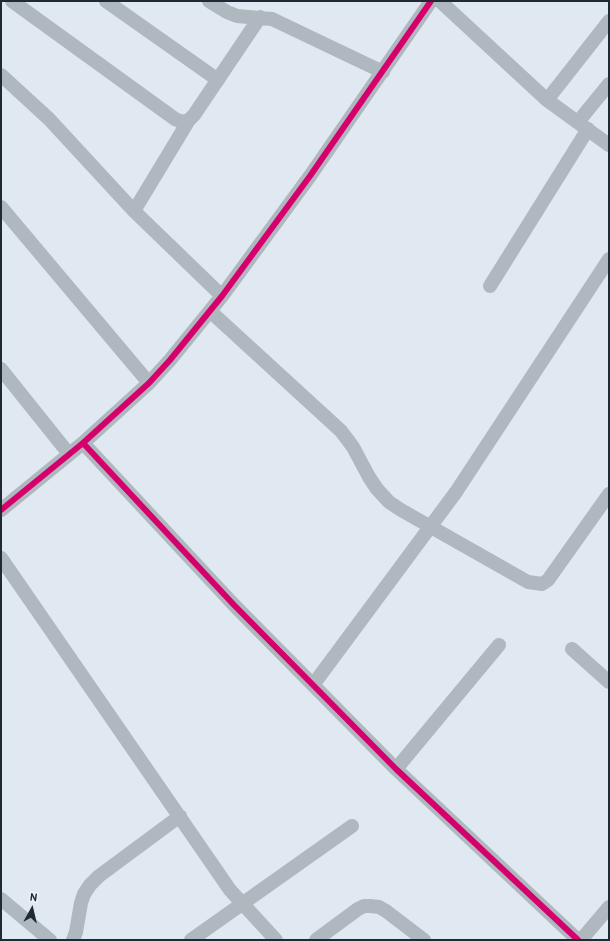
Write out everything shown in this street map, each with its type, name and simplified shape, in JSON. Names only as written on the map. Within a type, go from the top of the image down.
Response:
[{"type":"street","points":[[12,1],[175,119],[182,122],[190,120]]},
{"type":"street","points":[[106,1],[218,80]]},
{"type":"street","points":[[209,1],[237,16],[272,19],[382,72]]},
{"type":"street","points":[[2,507],[83,443],[149,383],[211,312],[310,176],[431,1]]},
{"type":"street","points":[[440,1],[547,100],[609,145]]},
{"type":"street","points":[[134,211],[190,120],[260,17]]},
{"type":"street","points":[[547,100],[609,21]]},
{"type":"street","points":[[1,75],[68,139],[134,211],[222,296]]},
{"type":"street","points":[[490,286],[609,84]]},
{"type":"street","points":[[1,207],[149,383]]},
{"type":"street","points":[[313,685],[456,492],[609,259]]},
{"type":"street","points":[[211,312],[341,431],[353,447],[377,489],[389,502],[528,582],[542,584],[548,580],[609,494]]},
{"type":"street","points":[[1,369],[69,454]]},
{"type":"street","points":[[83,443],[234,605],[396,769],[578,940]]},
{"type":"street","points":[[1,558],[230,890],[276,940]]},
{"type":"street","points":[[396,769],[499,645]]},
{"type":"street","points":[[572,649],[609,682]]},
{"type":"street","points":[[73,940],[76,932],[81,903],[84,894],[90,885],[99,876],[180,816]]},
{"type":"street","points":[[191,940],[352,826]]},
{"type":"street","points":[[1,899],[50,940]]},
{"type":"street","points":[[316,940],[364,906],[379,907],[424,940]]},
{"type":"street","points":[[581,940],[609,907]]},
{"type":"cycle path","points":[[1,510],[83,443],[149,383],[170,360],[222,296],[310,176],[431,1]]},
{"type":"cycle path","points":[[83,443],[234,605],[396,769],[578,940]]}]
